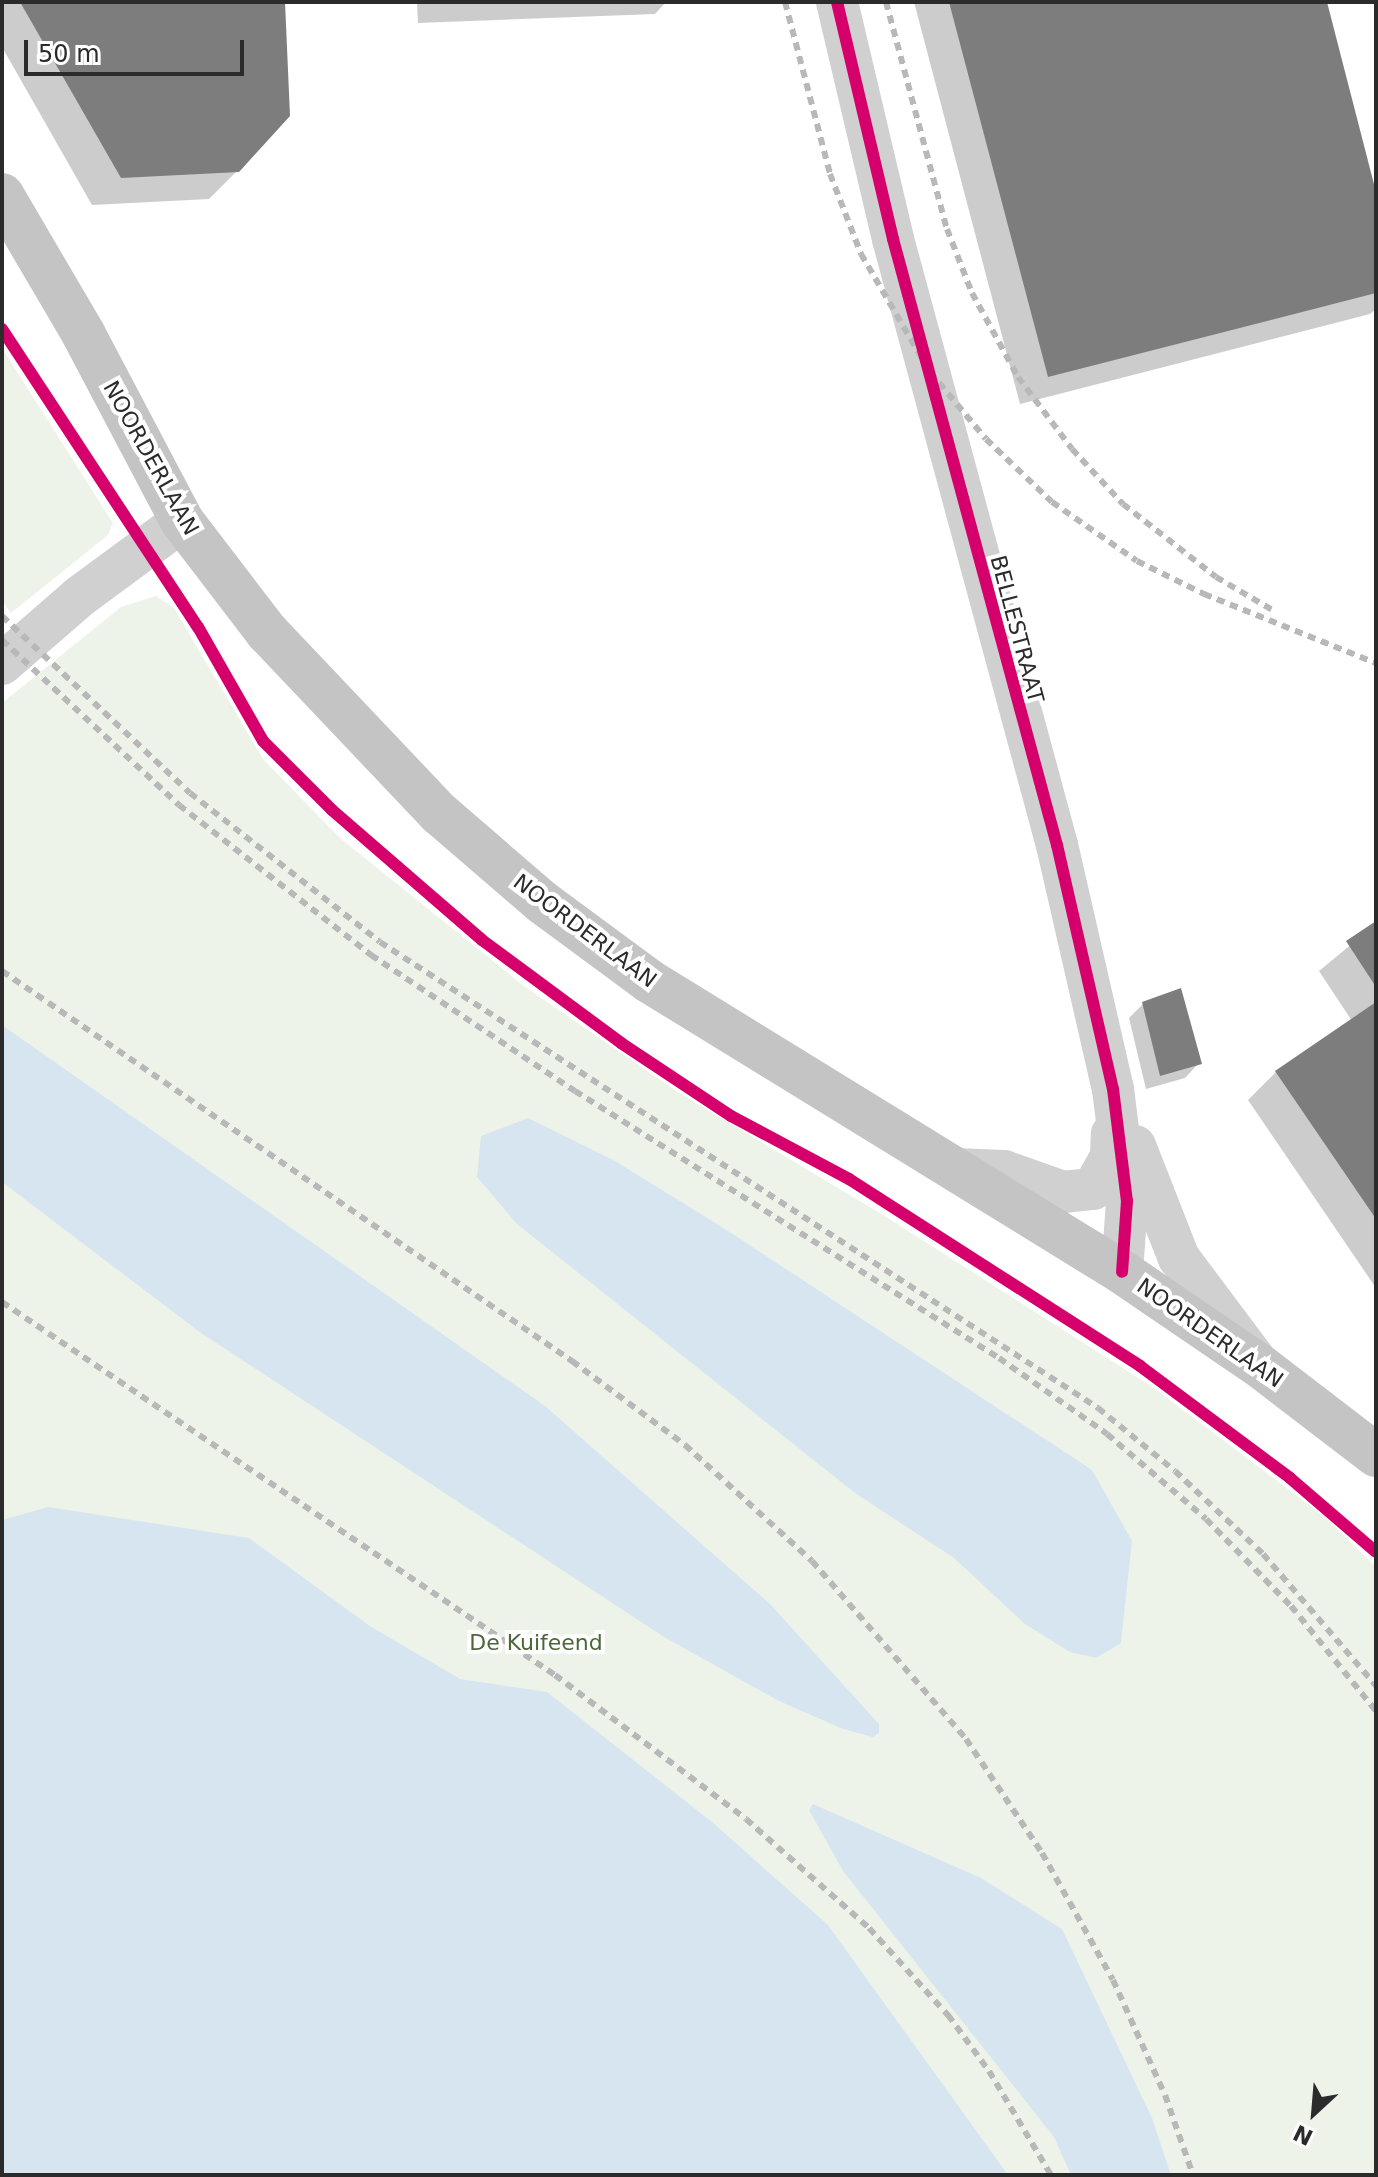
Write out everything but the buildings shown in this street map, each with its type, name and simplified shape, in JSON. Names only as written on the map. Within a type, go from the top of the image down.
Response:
[{"type":"main road","name":"NOORDERLAAN","points":[[2,195],[84,335],[182,521],[267,632],[392,770],[542,902],[662,989],[1122,1272],[1260,1366],[1376,1455]]},
{"type":"street","name":"BELLESTRAAT","points":[[837,2],[893,239],[1057,845],[1113,1089],[1127,1201],[1122,1272]]},
{"type":"street","points":[[2,664],[79,597],[182,521]]},
{"type":"street","points":[[955,1169],[1004,1171],[1063,1192],[1093,1189],[1111,1157],[1113,1089]]},
{"type":"street","points":[[1113,1089],[1179,1258],[1260,1366]]},
{"type":"green space","points":[[2,348],[113,523],[108,535],[11,613],[2,601]]},
{"type":"green space","name":"De Kuifeend","points":[[156,596],[174,608],[263,759],[340,838],[524,986],[678,1092],[888,1218],[1151,1386],[1325,1517],[1376,1567],[1376,2175],[2,2175],[2,703],[121,607]]},
{"type":"shaded area","points":[[2,1025],[545,1406],[770,1604],[879,1724],[879,1733],[873,1737],[843,1729],[779,1701],[664,1637],[201,1333],[2,1182]]},
{"type":"shaded area","points":[[528,1118],[615,1161],[725,1229],[1092,1470],[1132,1541],[1121,1643],[1096,1658],[1070,1652],[1025,1624],[954,1558],[855,1493],[517,1224],[477,1177],[481,1136]]},
{"type":"shaded area","points":[[48,1507],[249,1538],[370,1626],[460,1679],[547,1692],[712,1822],[828,1925],[1008,2175],[2,2175],[2,1520]]},
{"type":"shaded area","points":[[813,1804],[981,1878],[1062,1929],[1152,2118],[1171,2175],[1071,2175],[1054,2137],[843,1871],[809,1810]]},
{"type":"railway","points":[[785,2],[830,174],[861,254],[930,372],[986,439],[1052,502],[1137,561],[1204,594],[1376,663]]},
{"type":"railway","points":[[886,2],[947,229],[972,293],[1018,377],[1072,449],[1123,504],[1216,577],[1276,612]]},
{"type":"railway","points":[[2,616],[190,793],[380,942],[1098,1408],[1175,1471],[1263,1554],[1376,1686]]},
{"type":"railway","points":[[2,640],[179,805],[371,955],[575,1091],[999,1358],[1107,1434],[1206,1519],[1291,1606],[1376,1711]]},
{"type":"railway","points":[[2,971],[572,1361],[685,1445],[812,1561],[966,1739],[1042,1853],[1113,1980],[1165,2095],[1193,2175]]},
{"type":"railway","points":[[2,1302],[555,1675],[746,1819],[869,1928],[948,2015],[989,2071],[1051,2175]]},
{"type":"cycle path","points":[[837,2],[893,239],[1057,845],[1113,1089],[1127,1201],[1122,1272]]},
{"type":"cycle path","points":[[2,329],[198,627],[263,741],[332,810],[482,940],[621,1043],[731,1116],[849,1179],[1140,1366],[1290,1478],[1376,1552]]}]
